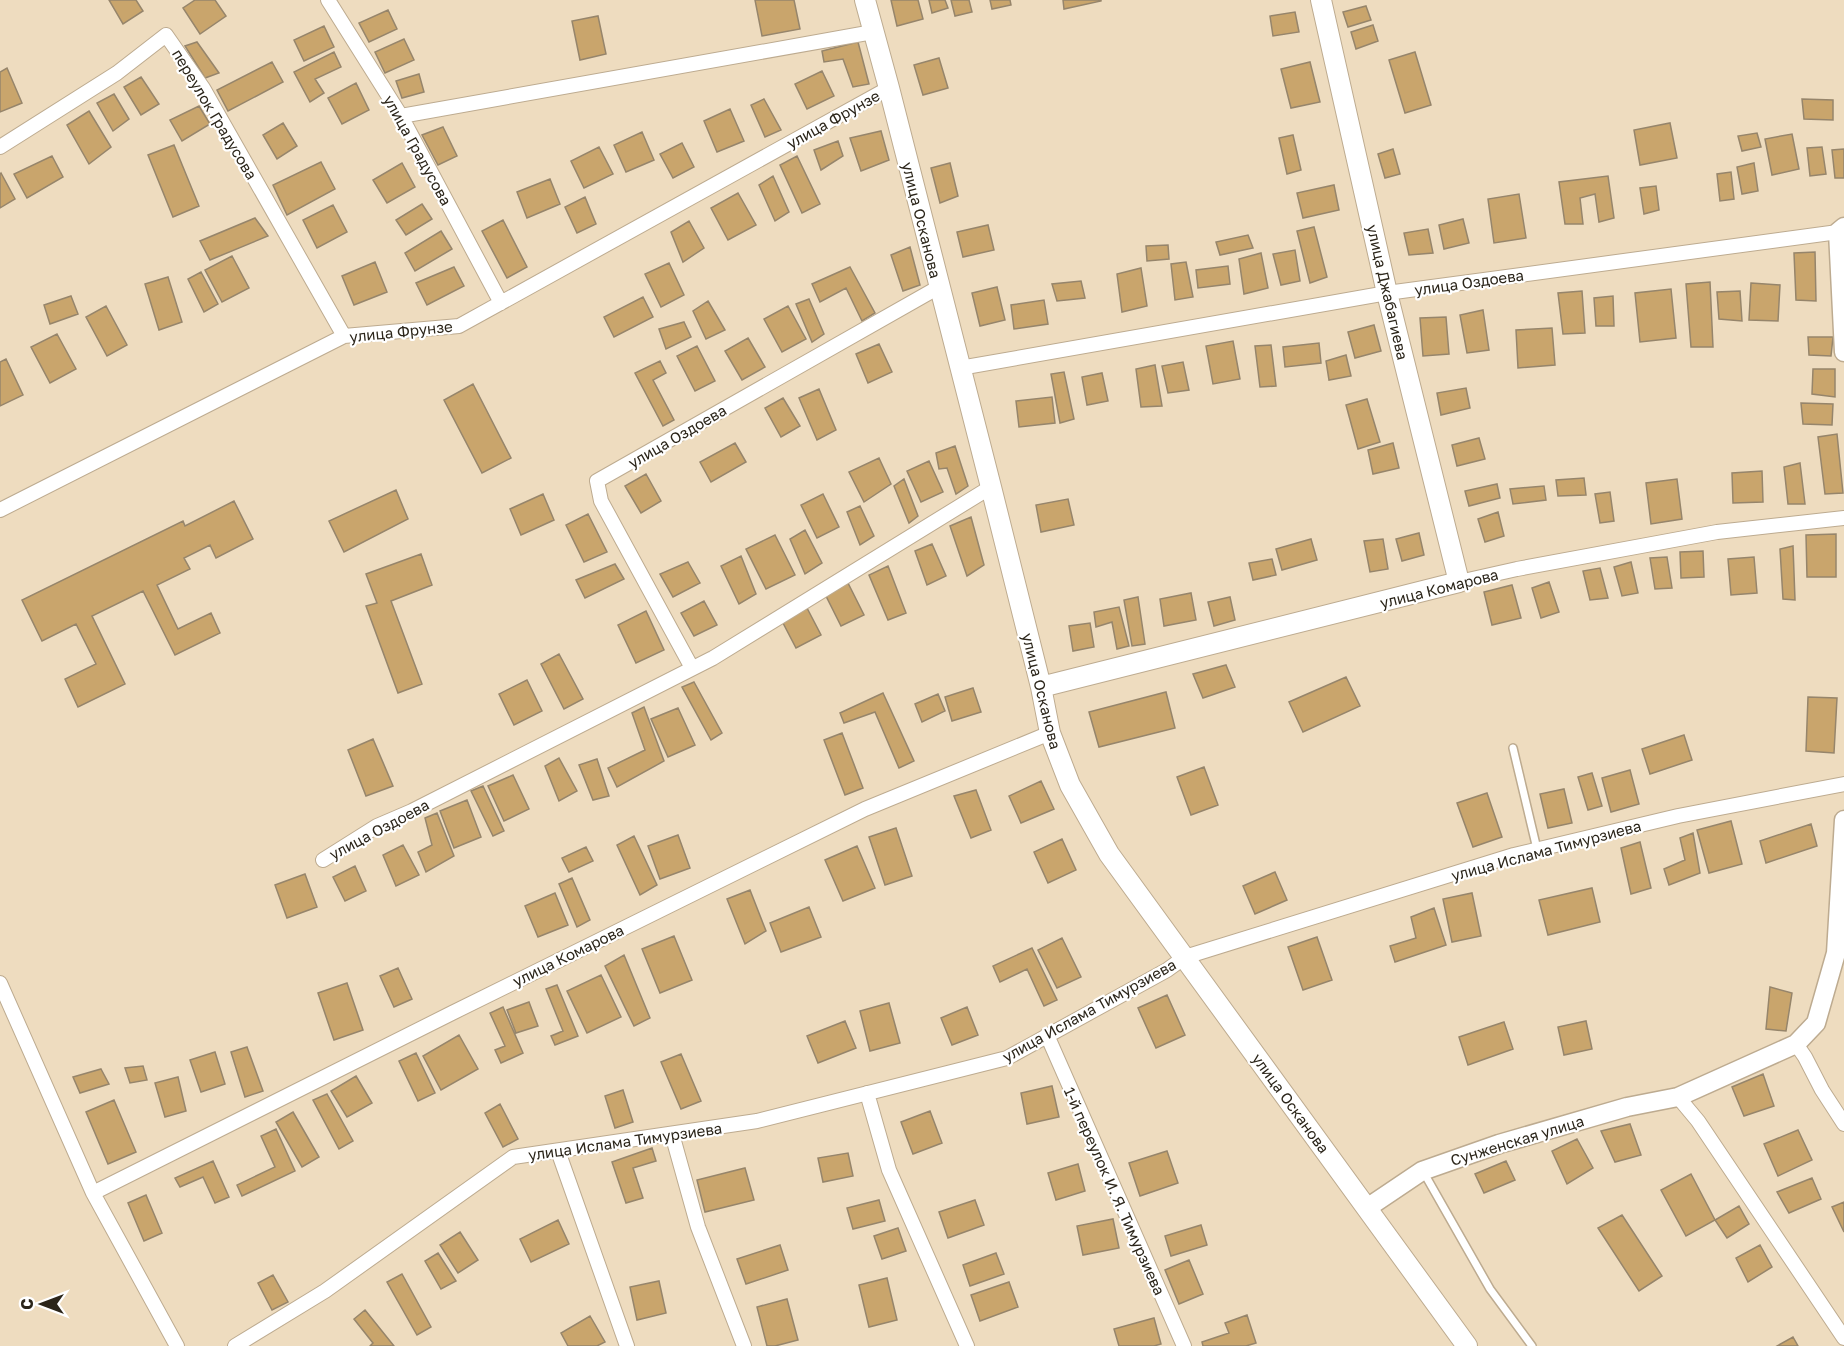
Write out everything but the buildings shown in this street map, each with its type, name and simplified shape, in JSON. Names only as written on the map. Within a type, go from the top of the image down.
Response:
[{"type":"main road","name":"улица Осканова","points":[[864,0],[889,88],[991,487],[1041,687],[1050,733],[1070,785],[1109,854],[1467,1346]]},
{"type":"main road","name":"улица Джабагиева","points":[[1321,0],[1387,293],[1459,582]]},
{"type":"main road","name":"улица Комарова","points":[[1041,687],[1459,582]]},
{"type":"street","name":"улица Градусова","points":[[328,0],[401,116],[501,303]]},
{"type":"street","points":[[401,116],[873,32]]},
{"type":"street","name":"переулок Градусова","points":[[0,147],[117,73],[166,35],[203,88],[344,336]]},
{"type":"street","name":"улица Фрунзе","points":[[0,510],[344,336],[459,326],[889,88]]},
{"type":"street","points":[[1841,230],[1844,352]]},
{"type":"street","name":"улица Оздоева","points":[[960,368],[1387,293],[1841,230]]},
{"type":"street","name":"улица Оздоева","points":[[692,668],[601,501],[597,481],[939,287]]},
{"type":"street","name":"улица Оздоева","points":[[323,860],[377,826],[412,811],[712,658],[991,487]]},
{"type":"street","name":"улица Комарова","points":[[1459,582],[1718,532],[1844,518]]},
{"type":"street","name":"улица Комарова","points":[[93,1193],[865,809],[1050,733]]},
{"type":"street","name":"улица Ислама Тимурзиева","points":[[235,1346],[325,1292],[513,1158],[757,1121],[1007,1058],[1167,970],[1185,957],[1514,855],[1678,816],[1844,784]]},
{"type":"street","name":"Сунженская улица","points":[[1366,1208],[1422,1171],[1499,1144],[1627,1107],[1678,1097],[1796,1044],[1816,1023],[1836,953],[1844,820]]},
{"type":"street","points":[[0,983],[93,1193],[177,1346]]},
{"type":"street","name":"1-й переулок И. Я. Тимурзиева","points":[[1047,1035],[1184,1346]]},
{"type":"street","points":[[1796,1044],[1844,1124]]},
{"type":"street","points":[[867,1093],[889,1170],[967,1346]]},
{"type":"street","points":[[1678,1097],[1698,1121],[1844,1338]]},
{"type":"street","points":[[672,1134],[698,1227],[744,1346]]},
{"type":"street","points":[[558,1151],[627,1346]]},
{"type":"lane","points":[[1513,748],[1537,849]]},
{"type":"lane","points":[[1422,1171],[1490,1288],[1532,1346]]}]
